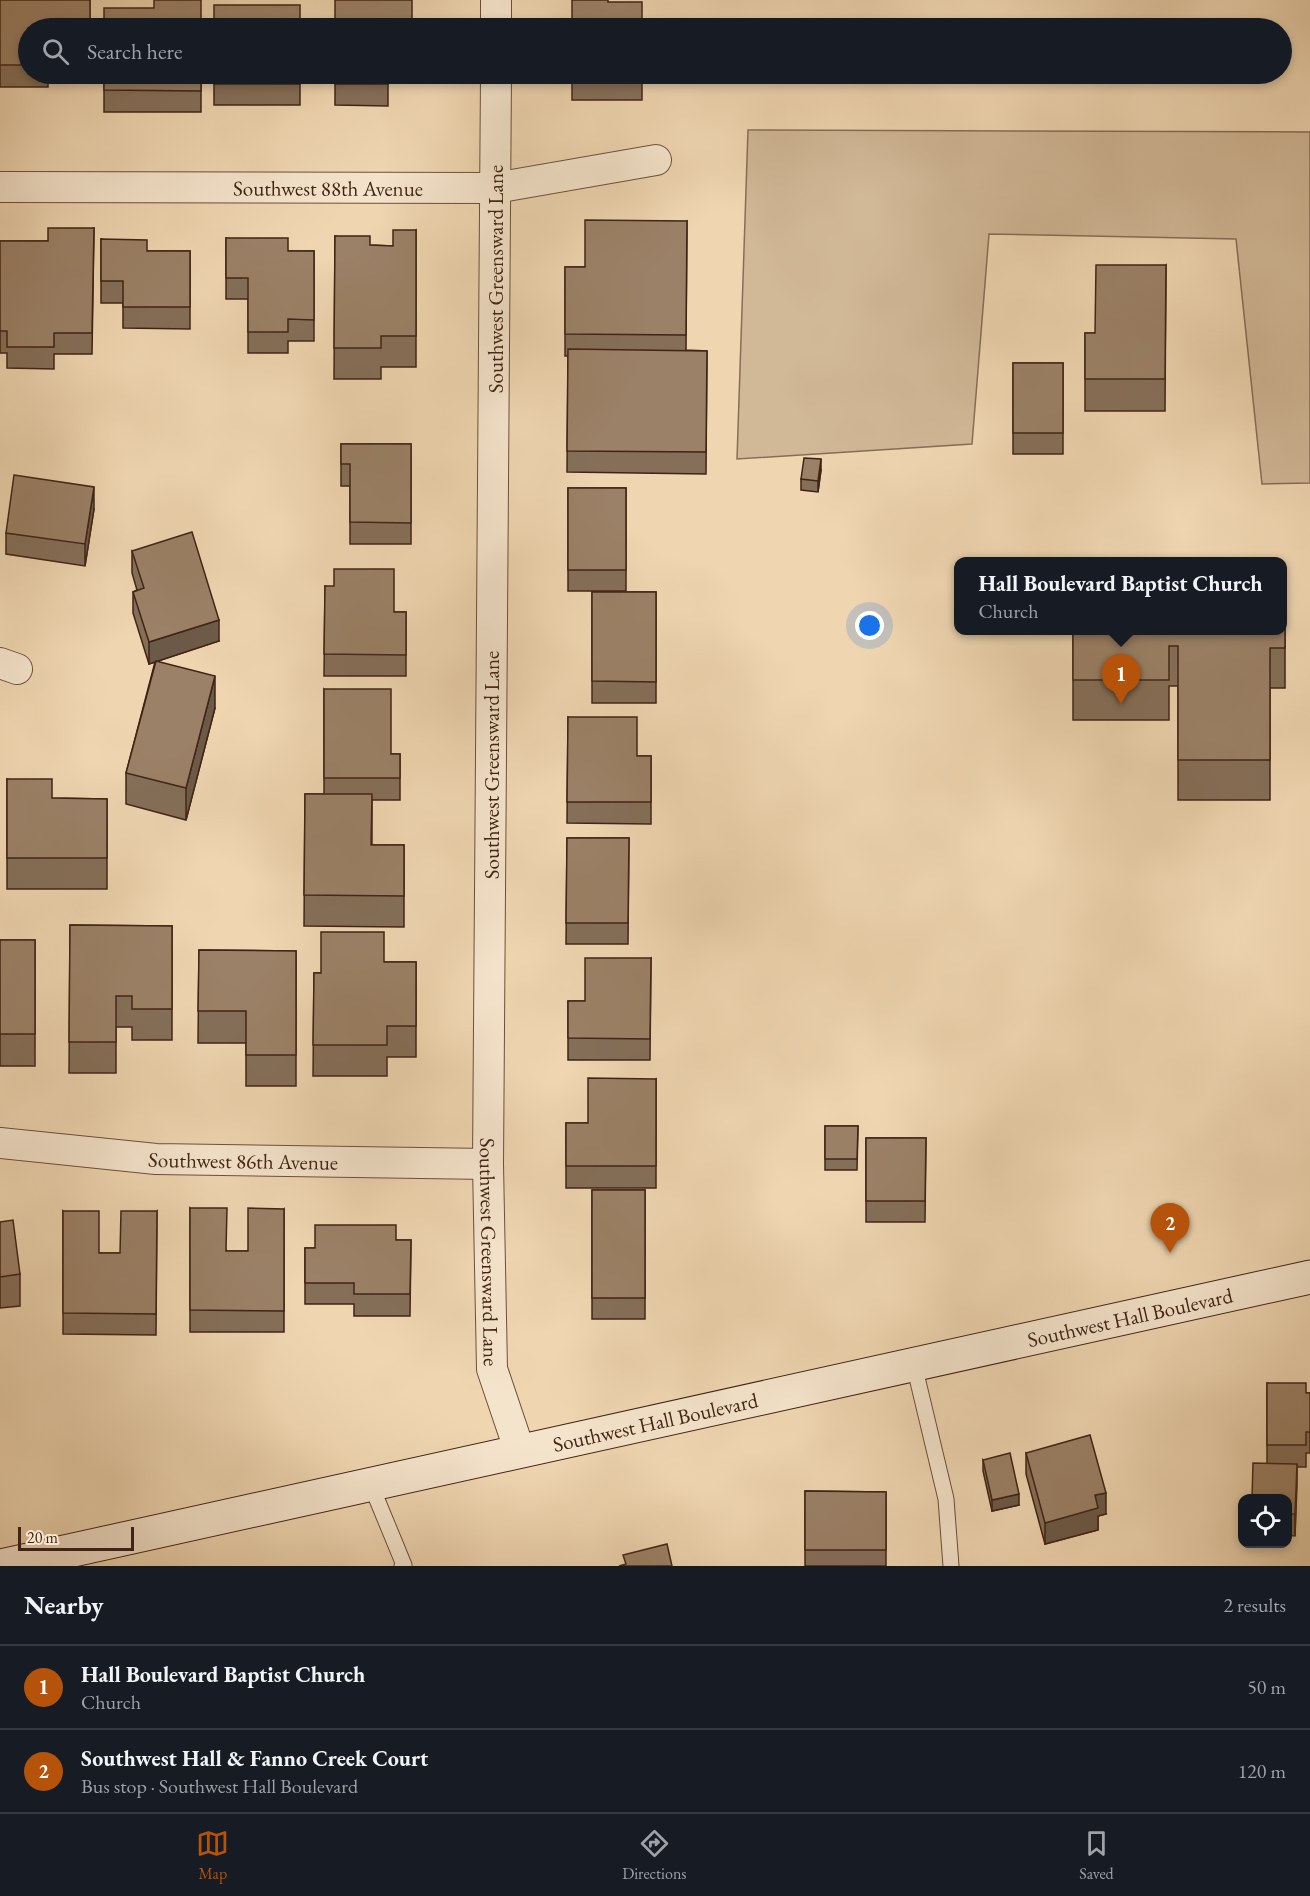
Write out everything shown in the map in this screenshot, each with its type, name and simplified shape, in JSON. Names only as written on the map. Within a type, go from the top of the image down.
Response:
[{"type":"main road","name":"Southwest Hall Boulevard","points":[[1,1566],[80,1558],[371,1485],[1310,1277]]},
{"type":"street","points":[[496,0],[496,18]]},
{"type":"street","name":"Southwest Greensward Lane","points":[[496,84],[488,1164],[492,1369],[520,1452]]},
{"type":"street","name":"Southwest 88th Avenue","points":[[0,187],[495,188],[656,160]]},
{"type":"street","name":"Southwest 86th Avenue","points":[[0,1143],[156,1159],[488,1164]]},
{"type":"lane","points":[[914,1365],[946,1499],[951,1566]]},
{"type":"lane","points":[[371,1485],[406,1566]]},
{"type":"shaded area","points":[[748,130],[1310,132],[1310,483],[1262,484],[1236,239],[989,234],[972,444],[737,459]]},
{"type":"building","points":[[0,0],[90,0],[90,18],[18,18],[18,65],[0,65]]},
{"type":"building","points":[[154,0],[201,0],[201,18],[104,18],[104,8],[154,8]]},
{"type":"building","points":[[335,0],[412,0],[412,18],[335,18]]},
{"type":"building","points":[[572,0],[642,2],[642,18],[572,18]]},
{"type":"building","points":[[214,5],[300,5],[300,18],[214,18]]},
{"type":"building","points":[[104,84],[201,84],[201,91],[104,90]]},
{"type":"building","points":[[585,220],[687,221],[686,335],[565,334],[565,267],[585,267]]},
{"type":"building","points":[[48,228],[94,228],[92,333],[54,333],[54,347],[7,347],[7,331],[0,331],[0,241],[48,241]]},
{"type":"building","points":[[393,230],[416,230],[416,336],[381,336],[381,348],[334,348],[335,236],[370,236],[370,245],[393,246]]},
{"type":"building","points":[[226,238],[288,238],[288,251],[314,251],[314,320],[288,319],[288,332],[248,332],[248,278],[226,278]]},
{"type":"building","points":[[101,239],[147,240],[147,251],[190,251],[190,307],[123,307],[123,281],[101,281]]},
{"type":"building","points":[[1096,265],[1166,265],[1165,379],[1085,379],[1085,333],[1095,333]]},
{"type":"building","points":[[568,349],[707,351],[706,452],[567,451]]},
{"type":"building","points":[[1013,363],[1063,363],[1063,433],[1013,433]]},
{"type":"building","points":[[341,444],[411,444],[411,523],[350,522],[350,464],[341,464]]},
{"type":"building","points":[[804,458],[821,459],[818,481],[801,479]]},
{"type":"building","points":[[14,475],[94,487],[85,544],[6,533]]},
{"type":"building","points":[[568,488],[626,488],[626,570],[568,570]]},
{"type":"building","points":[[192,532],[219,620],[149,642],[133,592],[144,588],[132,551]]},
{"type":"building","points":[[334,569],[394,569],[394,612],[406,612],[406,655],[324,654],[325,586],[334,586]]},
{"type":"building","points":[[592,592],[656,592],[656,682],[592,681]]},
{"type":"building","points":[[1073,635],[1285,635],[1285,648],[1270,648],[1270,760],[1178,760],[1178,646],[1169,646],[1169,680],[1073,680]]},
{"type":"building","points":[[156,661],[215,676],[186,788],[126,773]]},
{"type":"building","points":[[324,689],[391,689],[391,754],[400,754],[400,778],[324,778]]},
{"type":"building","points":[[568,717],[637,717],[637,756],[651,756],[651,802],[567,802]]},
{"type":"building","points":[[7,779],[52,779],[52,798],[107,799],[107,858],[7,858]]},
{"type":"building","points":[[305,794],[372,794],[371,845],[404,845],[404,896],[304,895]]},
{"type":"building","points":[[567,838],[629,838],[628,923],[566,923]]},
{"type":"building","points":[[70,925],[172,926],[172,1009],[132,1009],[132,996],[116,996],[116,1042],[69,1042]]},
{"type":"building","points":[[321,932],[384,932],[384,962],[416,962],[416,1026],[387,1026],[387,1045],[313,1045],[314,973],[321,973]]},
{"type":"building","points":[[0,940],[35,940],[35,1034],[0,1034]]},
{"type":"building","points":[[199,950],[296,951],[296,1055],[246,1055],[246,1011],[198,1011]]},
{"type":"building","points":[[585,958],[651,958],[650,1039],[568,1038],[568,1001],[585,1001]]},
{"type":"building","points":[[588,1078],[656,1079],[656,1166],[566,1166],[566,1123],[588,1123]]},
{"type":"building","points":[[825,1126],[858,1126],[857,1159],[825,1159]]},
{"type":"building","points":[[866,1138],[926,1138],[925,1201],[866,1201]]},
{"type":"building","points":[[592,1190],[645,1190],[645,1298],[592,1298]]},
{"type":"building","points":[[190,1208],[227,1208],[226,1251],[248,1251],[248,1208],[284,1209],[284,1311],[190,1310]]},
{"type":"building","points":[[63,1211],[99,1211],[99,1253],[120,1253],[121,1211],[157,1211],[156,1314],[63,1313]]},
{"type":"building","points":[[13,1220],[20,1274],[0,1277],[0,1222]]},
{"type":"building","points":[[315,1225],[396,1225],[396,1240],[411,1240],[410,1294],[354,1294],[354,1283],[305,1283],[305,1248],[315,1248]]},
{"type":"building","points":[[1267,1383],[1306,1383],[1306,1393],[1310,1393],[1310,1432],[1306,1432],[1306,1445],[1267,1445]]},
{"type":"building","points":[[1090,1435],[1106,1493],[1095,1495],[1098,1508],[1045,1523],[1026,1453]]},
{"type":"building","points":[[1010,1453],[1019,1494],[992,1500],[983,1460]]},
{"type":"building","points":[[1253,1463],[1297,1464],[1295,1514],[1292,1514],[1292,1494],[1252,1494]]},
{"type":"building","points":[[805,1491],[886,1492],[886,1550],[805,1550]]},
{"type":"building","points":[[667,1544],[672,1566],[619,1566],[626,1564],[623,1555]]},
{"type":"place","name":"Hall Boulevard Baptist Church","points":[[1121,704]]},
{"type":"place","name":"Southwest Hall & Fanno Creek Court","points":[[1170,1253]]}]
